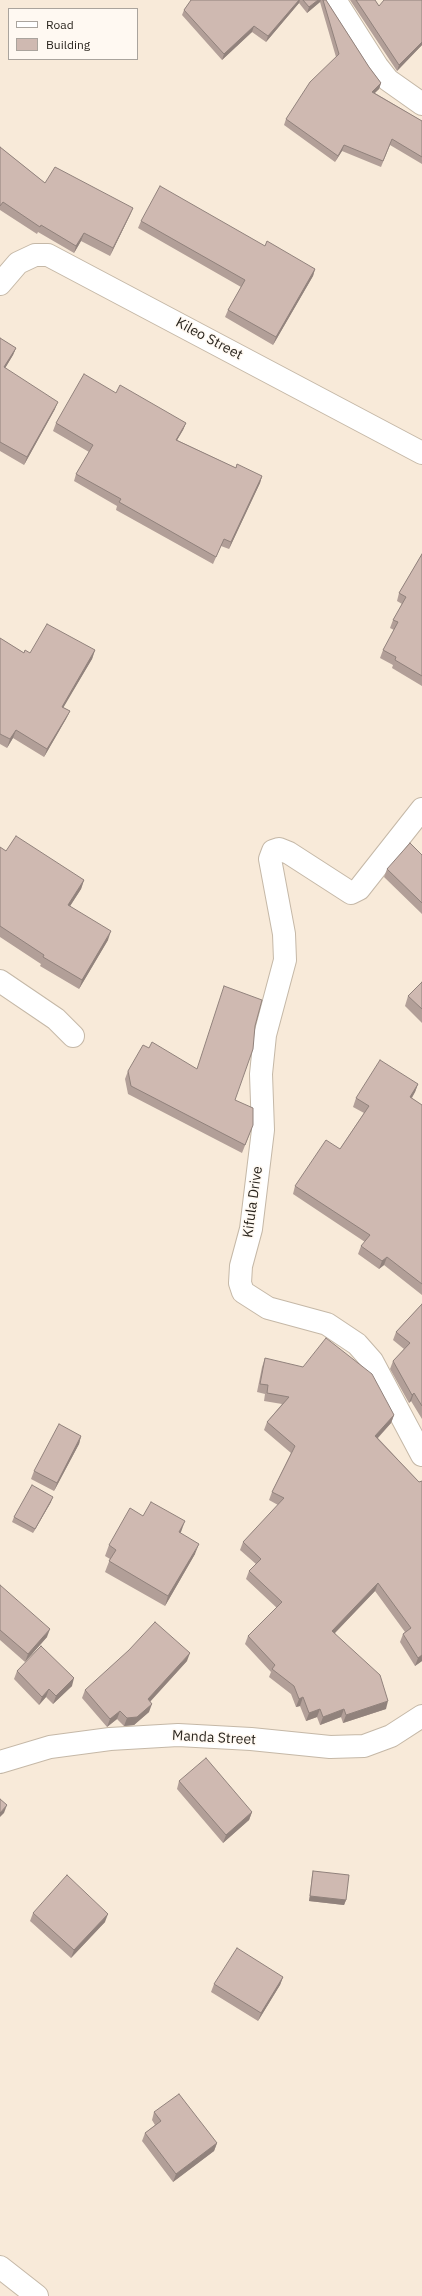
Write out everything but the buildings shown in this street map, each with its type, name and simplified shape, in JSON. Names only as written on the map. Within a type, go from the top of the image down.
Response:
[{"type":"street","points":[[335,0],[377,66],[388,80],[422,104]]},
{"type":"street","name":"Kileo Street","points":[[0,284],[18,263],[35,255],[48,255],[422,453]]},
{"type":"street","name":"Kifula Drive","points":[[422,809],[359,889],[351,893],[289,853],[279,849],[273,851],[270,859],[284,934],[285,960],[265,1035],[261,1074],[263,1130],[251,1229],[241,1266],[240,1283],[243,1292],[268,1308],[328,1324],[356,1344],[372,1361],[422,1455]]},
{"type":"street","points":[[0,981],[56,1019],[73,1036]]},
{"type":"street","name":"Manda Street","points":[[0,1762],[50,1747],[110,1739],[178,1735],[252,1739],[330,1747],[364,1746],[391,1736],[422,1716]]},
{"type":"street","points":[[0,2267],[36,2296]]}]
